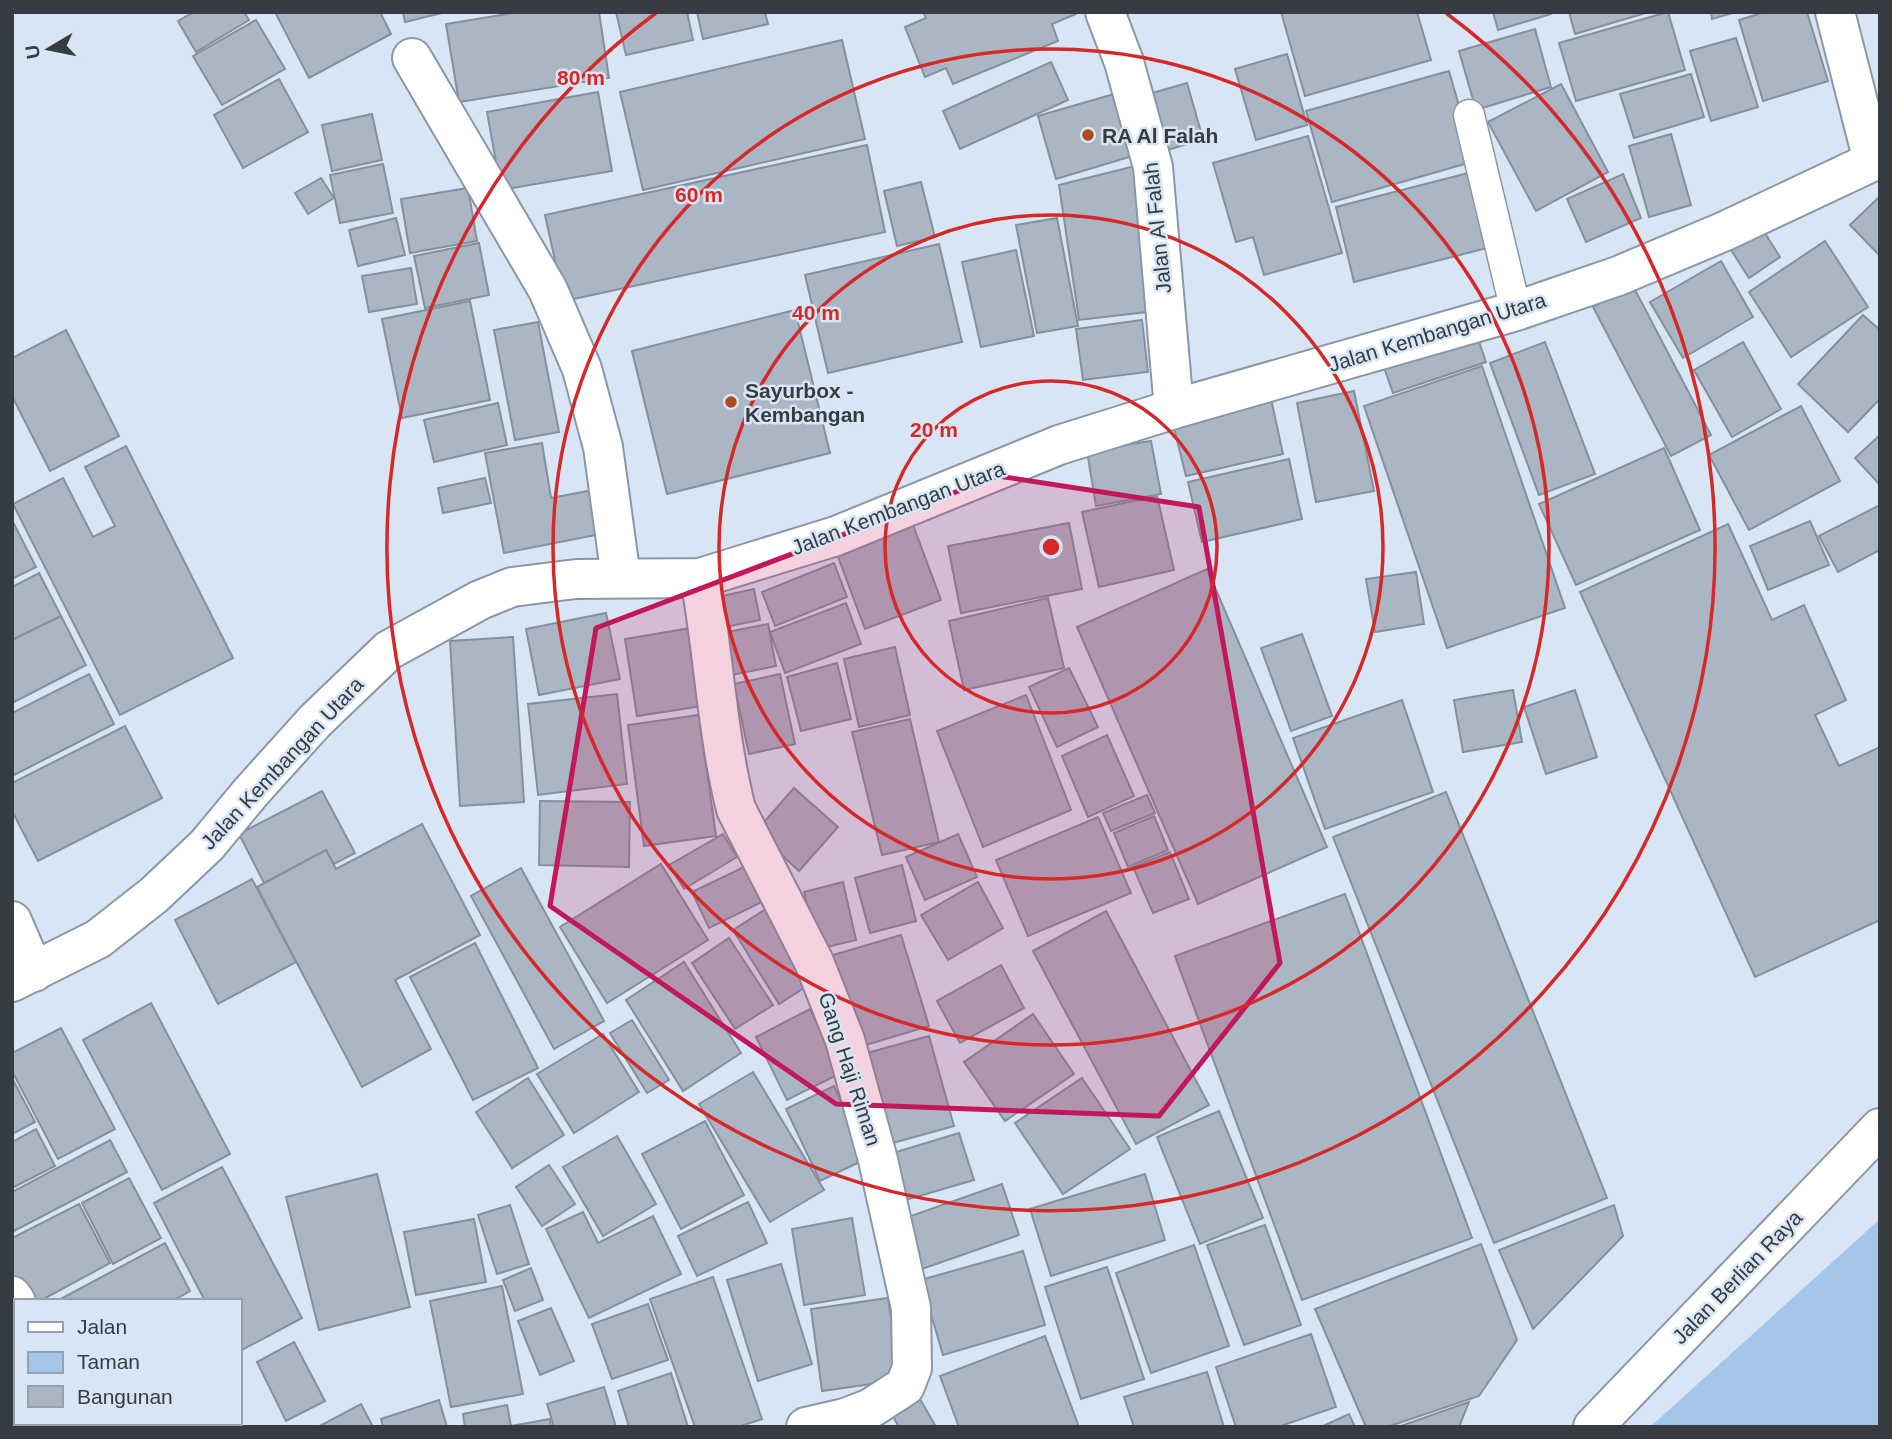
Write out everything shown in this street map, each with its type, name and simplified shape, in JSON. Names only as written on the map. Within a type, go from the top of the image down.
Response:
[{"type":"street","name":"Jalan Al Falah","points":[[1105,12],[1124,62],[1153,167],[1174,409]]},
{"type":"street","points":[[1835,12],[1877,160]]},
{"type":"street","points":[[412,58],[548,290],[582,369],[603,447],[621,578]]},
{"type":"street","name":"Jalan Kembangan Utara","points":[[23,977],[98,939],[155,895],[207,845],[315,721],[389,650],[480,600],[512,587],[576,579],[701,578],[836,536],[1059,445],[1174,409],[1516,311],[1642,266],[1726,231],[1877,160]]},
{"type":"street","name":"Gang Haji Riman","points":[[701,578],[729,781],[736,809],[814,962],[845,1040],[878,1160],[911,1308],[912,1368],[905,1386],[871,1408],[845,1418],[806,1427]]},
{"type":"street","points":[[12,921],[23,977]]},
{"type":"street","name":"Jalan Berlian Raya","points":[[1593,1427],[1880,1128]]},
{"type":"lane","points":[[1469,115],[1516,311]]},
{"type":"highlighted area","points":[[998,476],[1199,507],[1280,963],[1159,1116],[836,1104],[550,906],[596,628]]},
{"type":"green space","points":[[1880,1219],[1880,1427],[1650,1427]]},
{"type":"building","points":[[194,12],[244,12],[249,20],[196,52],[178,21]]},
{"type":"building","points":[[275,12],[380,12],[391,34],[309,78]]},
{"type":"building","points":[[403,12],[446,12],[405,22]]},
{"type":"building","points":[[519,12],[599,12],[609,78],[459,102],[446,24]]},
{"type":"building","points":[[616,12],[687,12],[693,40],[626,55]]},
{"type":"building","points":[[697,12],[765,12],[768,24],[703,39]]},
{"type":"building","points":[[923,12],[1076,14],[1052,24],[1058,41],[953,84],[946,68],[925,77],[905,27],[926,18]]},
{"type":"building","points":[[1281,12],[1417,12],[1431,60],[1305,96]]},
{"type":"building","points":[[1493,12],[1551,12],[1551,14],[1498,30]]},
{"type":"building","points":[[1569,12],[1649,12],[1575,34]]},
{"type":"building","points":[[1668,12],[1685,70],[1576,101],[1559,43]]},
{"type":"building","points":[[1711,12],[1736,12],[1712,19]]},
{"type":"building","points":[[1765,12],[1807,12],[1828,81],[1763,101],[1739,20]]},
{"type":"building","points":[[256,20],[285,69],[222,105],[193,56]]},
{"type":"building","points":[[1535,29],[1551,87],[1476,110],[1459,51]]},
{"type":"building","points":[[1736,38],[1758,107],[1711,121],[1690,51]]},
{"type":"building","points":[[842,40],[865,139],[643,190],[620,92]]},
{"type":"building","points":[[1287,54],[1307,125],[1256,140],[1235,69]]},
{"type":"building","points":[[1051,62],[1068,100],[960,149],[943,111]]},
{"type":"building","points":[[1449,71],[1475,161],[1332,202],[1306,111]]},
{"type":"building","points":[[1691,74],[1704,117],[1634,138],[1620,94]]},
{"type":"building","points":[[279,79],[308,132],[243,168],[214,115]]},
{"type":"building","points":[[1187,83],[1203,139],[1158,153],[1142,96]]},
{"type":"building","points":[[1561,84],[1608,172],[1536,211],[1488,122]]},
{"type":"building","points":[[598,92],[612,171],[501,190],[487,112]]},
{"type":"building","name":"RA Al Falah","points":[[1121,92],[1139,154],[1056,179],[1038,116]]},
{"type":"building","points":[[372,114],[382,160],[332,171],[322,125]]},
{"type":"building","points":[[1671,134],[1691,205],[1649,217],[1629,146]]},
{"type":"building","points":[[1308,136],[1342,253],[1264,275],[1253,237],[1236,242],[1213,163]]},
{"type":"building","points":[[867,145],[885,232],[564,301],[545,215]]},
{"type":"building","points":[[383,164],[393,213],[340,223],[330,175]]},
{"type":"building","points":[[1143,164],[1147,312],[1079,320],[1059,185]]},
{"type":"building","points":[[1476,171],[1495,246],[1354,282],[1336,207]]},
{"type":"building","points":[[1623,174],[1641,218],[1586,242],[1567,199]]},
{"type":"building","points":[[321,178],[334,198],[308,214],[295,193]]},
{"type":"building","points":[[921,182],[935,237],[897,246],[884,191]]},
{"type":"building","points":[[468,188],[477,241],[410,253],[401,199]]},
{"type":"building","points":[[1880,196],[1880,256],[1850,225]]},
{"type":"building","points":[[396,218],[405,255],[358,266],[349,230]]},
{"type":"building","points":[[1057,218],[1078,326],[1037,333],[1016,225]]},
{"type":"building","points":[[1756,219],[1780,257],[1749,278],[1724,239]]},
{"type":"building","points":[[1825,241],[1868,307],[1791,357],[1749,292]]},
{"type":"building","points":[[479,243],[489,295],[425,308],[414,256]]},
{"type":"building","points":[[939,244],[962,342],[828,373],[805,275]]},
{"type":"building","points":[[1016,250],[1034,336],[981,347],[962,262]]},
{"type":"building","points":[[1721,261],[1753,317],[1683,358],[1650,302]]},
{"type":"building","points":[[411,268],[417,304],[369,312],[362,276]]},
{"type":"building","points":[[1633,286],[1711,435],[1671,456],[1593,307]]},
{"type":"building","points":[[470,301],[490,400],[402,418],[382,319]]},
{"type":"building","name":"Sayurbox - Kembangan","points":[[795,310],[830,453],[667,494],[632,351]]},
{"type":"building","points":[[1863,315],[1880,330],[1880,399],[1848,432],[1798,384]]},
{"type":"building","points":[[1142,320],[1148,372],[1083,380],[1076,329]]},
{"type":"building","points":[[538,322],[559,432],[515,440],[494,330]]},
{"type":"building","points":[[1473,324],[1486,362],[1393,393],[1380,356]]},
{"type":"building","points":[[66,330],[119,436],[50,471],[12,396],[12,358]]},
{"type":"building","points":[[1545,342],[1595,474],[1539,495],[1490,363]]},
{"type":"building","points":[[1743,342],[1781,409],[1732,437],[1694,370]]},
{"type":"building","points":[[1482,366],[1565,608],[1447,648],[1364,406]]},
{"type":"building","points":[[1354,391],[1374,491],[1316,502],[1297,403]]},
{"type":"building","points":[[1270,394],[1283,454],[1186,476],[1171,416]]},
{"type":"building","points":[[498,403],[507,445],[434,462],[424,420]]},
{"type":"building","points":[[1801,406],[1840,481],[1749,530],[1709,455]]},
{"type":"building","points":[[1880,435],[1880,485],[1855,458]]},
{"type":"building","points":[[1151,441],[1161,494],[1096,506],[1087,451]]},
{"type":"building","points":[[542,443],[551,498],[598,489],[606,533],[504,553],[485,453]]},
{"type":"building","points":[[126,446],[233,658],[120,715],[13,504],[63,478],[93,537],[115,526],[85,467]]},
{"type":"building","points":[[1664,448],[1700,530],[1576,585],[1539,504]]},
{"type":"building","points":[[1289,459],[1302,519],[1202,542],[1188,482]]},
{"type":"building","points":[[485,478],[491,503],[443,513],[438,488]]},
{"type":"building","points":[[1157,496],[1174,570],[1099,587],[1082,512]]},
{"type":"building","points":[[1880,505],[1880,550],[1838,572],[1819,536]]},
{"type":"building","points":[[12,520],[36,567],[12,579]]},
{"type":"building","points":[[1810,521],[1829,565],[1768,590],[1750,546]]},
{"type":"building","points":[[1069,523],[1082,589],[961,613],[948,546]]},
{"type":"building","points":[[1728,524],[1772,620],[1804,605],[1846,700],[1815,715],[1839,766],[1880,747],[1880,920],[1755,977],[1580,592]]},
{"type":"building","points":[[913,525],[941,600],[865,629],[837,554]]},
{"type":"building","points":[[834,563],[847,597],[775,626],[762,592]]},
{"type":"building","points":[[1207,569],[1327,847],[1198,904],[1077,627]]},
{"type":"building","points":[[1416,572],[1424,624],[1375,632],[1366,579]]},
{"type":"building","points":[[39,573],[61,616],[12,640],[12,587]]},
{"type":"building","points":[[754,589],[760,620],[720,628],[713,598]]},
{"type":"building","points":[[1048,598],[1064,668],[964,690],[949,621]]},
{"type":"building","points":[[846,603],[861,644],[785,673],[770,632]]},
{"type":"building","points":[[606,613],[620,679],[539,695],[526,629]]},
{"type":"building","points":[[61,616],[86,665],[12,703],[12,640]]},
{"type":"building","points":[[768,624],[776,666],[721,677],[712,635]]},
{"type":"building","points":[[691,628],[703,706],[637,716],[625,639]]},
{"type":"building","points":[[1302,634],[1332,716],[1291,731],[1261,648]]},
{"type":"building","points":[[513,637],[524,802],[460,806],[450,641]]},
{"type":"building","points":[[895,647],[910,715],[859,727],[844,659]]},
{"type":"building","points":[[837,663],[851,719],[801,731],[787,677]]},
{"type":"building","points":[[1069,668],[1098,727],[1057,747],[1029,687]]},
{"type":"building","points":[[89,674],[114,724],[12,776],[12,713]]},
{"type":"building","points":[[780,674],[795,744],[749,754],[734,684]]},
{"type":"building","points":[[1513,690],[1522,742],[1463,752],[1454,700]]},
{"type":"building","points":[[1575,690],[1597,757],[1546,774],[1524,707]]},
{"type":"building","points":[[617,694],[627,784],[538,795],[528,704]]},
{"type":"building","points":[[1026,695],[1071,810],[983,847],[937,731]]},
{"type":"building","points":[[1402,700],[1433,792],[1325,829],[1293,738]]},
{"type":"building","points":[[699,715],[716,836],[644,846],[628,725]]},
{"type":"building","points":[[910,719],[939,842],[882,855],[852,732]]},
{"type":"building","points":[[125,726],[162,798],[38,861],[12,811],[12,783]]},
{"type":"building","points":[[1107,735],[1134,796],[1088,817],[1062,756]]},
{"type":"building","points":[[794,788],[838,827],[799,871],[756,831]]},
{"type":"building","points":[[322,791],[355,853],[334,864],[326,850],[264,883],[239,834]]},
{"type":"building","points":[[1446,792],[1607,1198],[1494,1243],[1333,837]]},
{"type":"building","points":[[1147,795],[1155,813],[1111,831],[1103,813]]},
{"type":"building","points":[[540,801],[630,802],[629,867],[539,865]]},
{"type":"building","points":[[1154,816],[1168,850],[1128,867],[1114,833]]},
{"type":"building","points":[[1098,817],[1131,893],[1028,936],[996,860]]},
{"type":"building","points":[[422,824],[480,935],[395,980],[431,1049],[362,1087],[257,887],[326,850],[336,869]]},
{"type":"building","points":[[723,834],[737,857],[684,889],[669,865]]},
{"type":"building","points":[[958,834],[977,877],[925,900],[906,857]]},
{"type":"building","points":[[1170,852],[1189,899],[1153,913],[1133,867]]},
{"type":"building","points":[[661,864],[708,940],[607,1003],[560,927]]},
{"type":"building","points":[[748,865],[766,900],[709,928],[692,892]]},
{"type":"building","points":[[902,865],[916,921],[870,933],[855,878]]},
{"type":"building","points":[[521,868],[604,1021],[554,1049],[471,896]]},
{"type":"building","points":[[252,879],[296,962],[218,1004],[175,920]]},
{"type":"building","points":[[843,882],[856,940],[818,949],[804,892]]},
{"type":"building","points":[[978,882],[1003,928],[948,960],[921,915]]},
{"type":"building","points":[[1345,894],[1472,1238],[1302,1300],[1175,956]]},
{"type":"building","points":[[769,907],[815,981],[779,1004],[733,930]]},
{"type":"building","points":[[1106,911],[1209,1105],[1136,1144],[1033,951]]},
{"type":"building","points":[[901,935],[929,1026],[859,1047],[830,956]]},
{"type":"building","points":[[729,938],[773,1005],[735,1029],[692,963]]},
{"type":"building","points":[[475,943],[538,1068],[473,1100],[410,977]]},
{"type":"building","points":[[684,962],[741,1053],[683,1091],[626,1000]]},
{"type":"building","points":[[1001,965],[1024,1008],[960,1043],[937,1001]]},
{"type":"building","points":[[151,1003],[230,1154],[162,1190],[83,1040]]},
{"type":"building","points":[[810,1009],[841,1073],[787,1100],[756,1037]]},
{"type":"building","points":[[1033,1014],[1074,1074],[1005,1121],[964,1062]]},
{"type":"building","points":[[632,1020],[669,1080],[647,1093],[610,1033]]},
{"type":"building","points":[[61,1028],[115,1129],[58,1159],[12,1071],[12,1053]]},
{"type":"building","points":[[603,1034],[639,1092],[574,1133],[537,1074]]},
{"type":"building","points":[[929,1036],[954,1126],[882,1146],[856,1056]]},
{"type":"building","points":[[753,1072],[824,1190],[770,1222],[699,1104]]},
{"type":"building","points":[[12,1078],[35,1122],[12,1134]]},
{"type":"building","points":[[528,1078],[564,1135],[512,1168],[476,1112]]},
{"type":"building","points":[[1082,1078],[1130,1149],[1063,1194],[1015,1123]]},
{"type":"building","points":[[834,1086],[868,1158],[820,1181],[786,1109]]},
{"type":"building","points":[[1219,1111],[1263,1218],[1200,1244],[1157,1137]]},
{"type":"building","points":[[705,1121],[744,1195],[681,1229],[642,1154]]},
{"type":"building","points":[[36,1129],[55,1166],[12,1188],[12,1142]]},
{"type":"building","points":[[959,1133],[974,1180],[895,1203],[880,1157]]},
{"type":"building","points":[[617,1136],[656,1204],[603,1236],[563,1167]]},
{"type":"building","points":[[110,1140],[127,1172],[12,1232],[12,1192]]},
{"type":"building","points":[[549,1165],[575,1204],[542,1226],[516,1187]]},
{"type":"building","points":[[222,1167],[302,1318],[242,1350],[242,1299],[204,1299],[154,1203]]},
{"type":"building","points":[[377,1174],[410,1307],[319,1330],[286,1197]]},
{"type":"building","points":[[1145,1174],[1165,1240],[1051,1276],[1030,1209]]},
{"type":"building","points":[[129,1178],[161,1238],[113,1264],[82,1203]]},
{"type":"building","points":[[1002,1184],[1019,1235],[922,1269],[905,1218]]},
{"type":"building","points":[[748,1202],[767,1243],[697,1276],[678,1236]]},
{"type":"building","points":[[79,1204],[110,1263],[44,1299],[26,1299],[12,1274],[12,1238]]},
{"type":"building","points":[[510,1205],[529,1264],[497,1274],[478,1215]]},
{"type":"building","points":[[1614,1205],[1623,1236],[1533,1329],[1499,1250]]},
{"type":"building","points":[[583,1212],[598,1243],[653,1216],[681,1274],[589,1318],[546,1229]]},
{"type":"building","points":[[852,1218],[865,1295],[804,1305],[792,1229]]},
{"type":"building","points":[[474,1219],[486,1282],[416,1295],[404,1232]]},
{"type":"building","points":[[1265,1225],[1301,1325],[1244,1345],[1207,1245]]},
{"type":"building","points":[[165,1243],[190,1291],[176,1299],[61,1299]]},
{"type":"building","points":[[1481,1244],[1517,1340],[1479,1396],[1387,1427],[1366,1427],[1315,1309]]},
{"type":"building","points":[[1194,1245],[1229,1346],[1151,1373],[1116,1273]]},
{"type":"building","points":[[1023,1251],[1045,1325],[943,1355],[921,1280]]},
{"type":"building","points":[[781,1264],[812,1364],[758,1381],[727,1280]]},
{"type":"building","points":[[1107,1267],[1144,1379],[1081,1399],[1045,1287]]},
{"type":"building","points":[[531,1268],[543,1300],[515,1311],[503,1280]]},
{"type":"building","points":[[713,1277],[762,1419],[738,1427],[695,1427],[650,1299]]},
{"type":"building","points":[[502,1286],[523,1394],[451,1407],[430,1301]]},
{"type":"building","points":[[888,1298],[900,1380],[822,1391],[811,1309]]},
{"type":"building","points":[[648,1304],[668,1360],[612,1379],[592,1324]]},
{"type":"building","points":[[551,1308],[574,1361],[540,1375],[518,1321]]},
{"type":"building","points":[[1311,1334],[1336,1407],[1278,1427],[1236,1427],[1216,1367]]},
{"type":"building","points":[[1045,1336],[1079,1427],[959,1427],[940,1376]]},
{"type":"building","points":[[294,1342],[325,1401],[286,1421],[257,1362]]},
{"type":"building","points":[[12,1346],[14,1386],[12,1387]]},
{"type":"building","points":[[1207,1372],[1224,1427],[1134,1427],[1124,1397]]},
{"type":"building","points":[[671,1373],[688,1427],[629,1427],[618,1391]]},
{"type":"building","points":[[604,1387],[616,1427],[554,1427],[547,1404]]},
{"type":"building","points":[[913,1387],[935,1425],[899,1427],[885,1403]]},
{"type":"building","points":[[12,1396],[14,1425],[33,1427],[12,1427]]},
{"type":"building","points":[[439,1400],[447,1427],[383,1427],[381,1419]]},
{"type":"building","points":[[1469,1402],[1459,1427],[1398,1427]]},
{"type":"building","points":[[361,1404],[373,1427],[318,1427]]},
{"type":"building","points":[[507,1405],[511,1426],[550,1419],[551,1427],[465,1427],[463,1414]]},
{"type":"building","points":[[1349,1414],[1355,1427],[1321,1427]]},
{"type":"building","points":[[97,1425],[130,1425],[127,1427]]},
{"type":"building","points":[[156,1425],[231,1425],[229,1427]]},
{"type":"place","name":"RA Al Falah","points":[[1088,135]]},
{"type":"place","name":"Sayurbox - Kembangan","points":[[731,402]]}]
